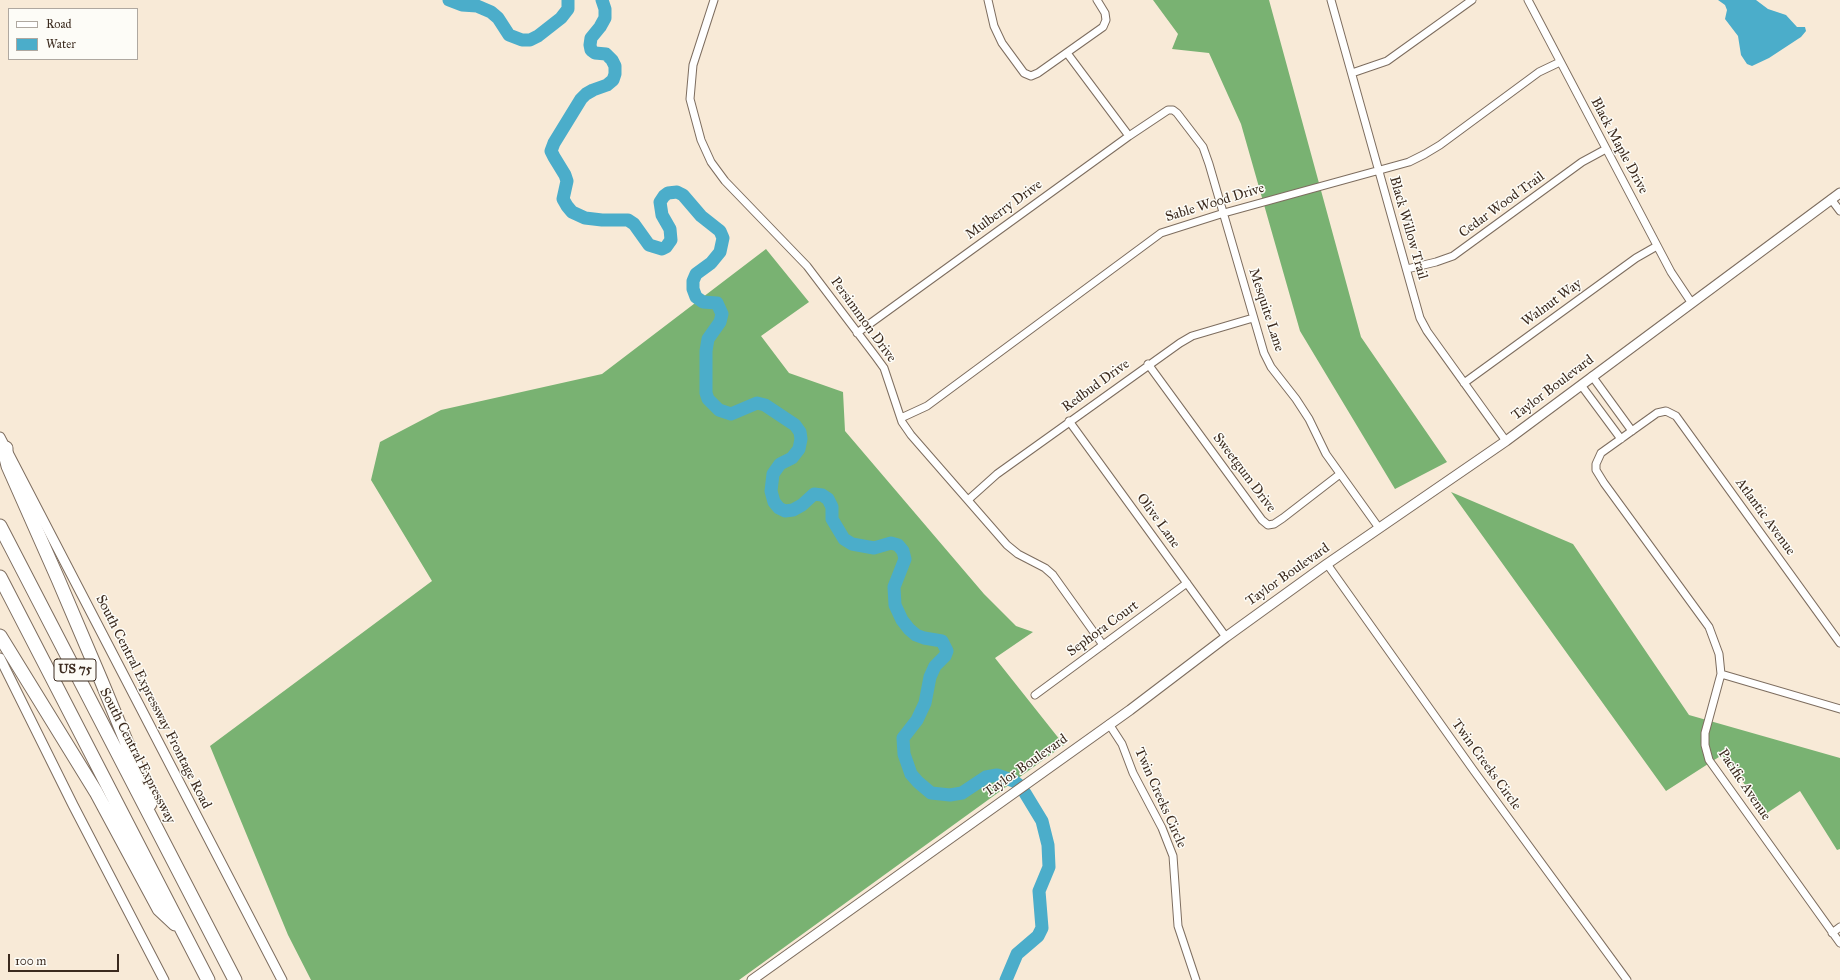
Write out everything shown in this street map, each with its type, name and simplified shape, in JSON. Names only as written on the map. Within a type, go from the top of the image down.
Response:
[{"type":"highway","points":[[3,442],[8,466],[58,579],[150,799],[149,814]]},
{"type":"highway","name":"South Central Expressway","points":[[0,526],[235,980]]},
{"type":"highway","name":"US 75","points":[[0,577],[208,980]]},
{"type":"highway","points":[[0,636],[96,792],[159,909],[182,931]]},
{"type":"street","name":"Persimmon Drive","points":[[714,0],[693,65],[690,99],[700,140],[711,162],[725,181],[807,266],[884,368],[901,418],[911,435],[1007,545],[1018,554],[1045,568],[1053,575],[1103,646]]},
{"type":"street","points":[[988,0],[994,26],[1002,43],[1024,73],[1031,76],[1038,73],[1103,27],[1106,20],[1105,13],[1097,0]]},
{"type":"street","name":"Black Willow Trail","points":[[1331,0],[1420,318],[1427,331],[1506,440]]},
{"type":"street","points":[[1352,73],[1387,62],[1472,0]]},
{"type":"street","name":"Black Maple Drive","points":[[1528,0],[1671,272],[1691,302]]},
{"type":"street","points":[[1067,53],[1129,136]]},
{"type":"street","name":"Sable Wood Drive","points":[[901,418],[927,406],[1161,233],[1224,213],[1409,162],[1425,154],[1539,72],[1560,62]]},
{"type":"street","name":"Mulberry Drive","points":[[857,333],[1129,136],[1168,110]]},
{"type":"street","name":"Mesquite Lane","points":[[1168,110],[1177,113],[1203,147],[1224,213],[1253,318],[1267,360],[1309,419],[1326,454],[1379,528]]},
{"type":"street","name":"Cedar Wood Trail","points":[[1407,269],[1453,256],[1582,162],[1606,149]]},
{"type":"street","name":"Taylor Boulevard","points":[[752,980],[1109,724],[1327,564],[1506,440],[1840,192]]},
{"type":"street","points":[[1831,199],[1840,211]]},
{"type":"street","name":"Walnut Way","points":[[1464,383],[1636,258],[1657,246]]},
{"type":"street","name":"Redbud Drive","points":[[968,500],[997,474],[1148,364],[1192,336],[1253,318]]},
{"type":"street","name":"Sweetgum Drive","points":[[1148,364],[1262,520],[1268,525],[1274,524],[1283,518],[1340,474]]},
{"type":"street","points":[[1581,385],[1621,439],[1632,431],[1592,376]]},
{"type":"street","name":"Atlantic Avenue","points":[[1632,431],[1657,413],[1666,410],[1676,416],[1840,643]]},
{"type":"street","name":"Olive Lane","points":[[1069,421],[1226,637]]},
{"type":"street","name":"Pacific Avenue","points":[[1621,439],[1602,453],[1596,464],[1596,470],[1709,627],[1720,654],[1722,674],[1705,733],[1705,745],[1709,760],[1840,943]]},
{"type":"street","name":"South Central Expressway Frontage Road","points":[[3,442],[282,980]]},
{"type":"street","name":"Twin Creeks Circle","points":[[1327,564],[1483,784],[1627,980]]},
{"type":"street","name":"Sephora Court","points":[[1035,695],[1187,583]]},
{"type":"street","points":[[0,658],[72,805],[164,980]]},
{"type":"street","points":[[1722,674],[1840,709]]},
{"type":"street","name":"Twin Creeks Circle","points":[[1109,724],[1122,744],[1133,772],[1162,828],[1173,856],[1178,926],[1196,980]]},
{"type":"street","points":[[1832,933],[1840,927]]},
{"type":"green space","points":[[1153,0],[1269,0],[1361,337],[1447,462],[1395,489],[1300,331],[1241,124],[1209,53],[1172,49],[1178,34]]},
{"type":"green space","points":[[766,249],[809,302],[761,336],[789,373],[843,392],[845,431],[984,594],[1016,626],[1033,632],[995,658],[1064,745],[739,980],[311,980],[288,935],[210,746],[432,581],[371,480],[380,442],[441,410],[602,374]]},
{"type":"green space","points":[[1451,492],[1573,544],[1689,715],[1840,758],[1840,849],[1837,850],[1800,791],[1767,813],[1722,755],[1666,791]]},
{"type":"water","points":[[1718,0],[1756,0],[1768,9],[1786,15],[1797,27],[1805,27],[1806,31],[1801,37],[1769,58],[1752,66],[1747,64],[1741,55],[1738,36],[1725,19],[1727,10],[1725,5]]},
{"type":"waterway","points":[[449,0],[462,5],[477,6],[491,12],[498,18],[509,35],[522,40],[530,40],[538,36],[561,18],[568,9],[568,0]]},
{"type":"waterway","points":[[602,0],[605,9],[605,18],[591,38],[590,45],[591,50],[595,53],[606,54],[612,60],[615,66],[615,74],[613,80],[607,85],[593,90],[581,99],[554,143],[551,151],[567,181],[563,199],[572,212],[585,218],[602,220],[628,220],[634,224],[649,245],[662,249],[666,247],[671,240],[670,229],[662,215],[660,202],[668,193],[677,192],[683,195],[701,216],[720,231],[723,238],[720,252],[711,263],[696,274],[693,281],[693,289],[696,297],[703,302],[717,303],[722,314],[720,322],[708,339],[706,351],[706,393],[708,399],[719,410],[731,414],[757,403],[765,405],[795,425],[800,432],[801,439],[799,449],[792,458],[780,464],[773,474],[771,491],[774,502],[779,508],[785,511],[793,510],[802,505],[814,494],[822,495],[828,499],[832,507],[832,519],[844,539],[852,544],[874,548],[891,543],[898,545],[903,551],[905,559],[894,587],[895,605],[902,620],[909,629],[916,635],[924,638],[942,641],[947,651],[945,656],[935,666],[930,677],[925,703],[917,720],[903,738],[904,754],[911,774],[931,793],[950,795],[962,793],[986,777],[997,775],[1014,781],[1019,785]]},
{"type":"waterway","points":[[1006,980],[1017,954],[1038,936],[1042,928],[1039,891],[1049,867],[1048,845],[1042,821],[1025,793]]}]
